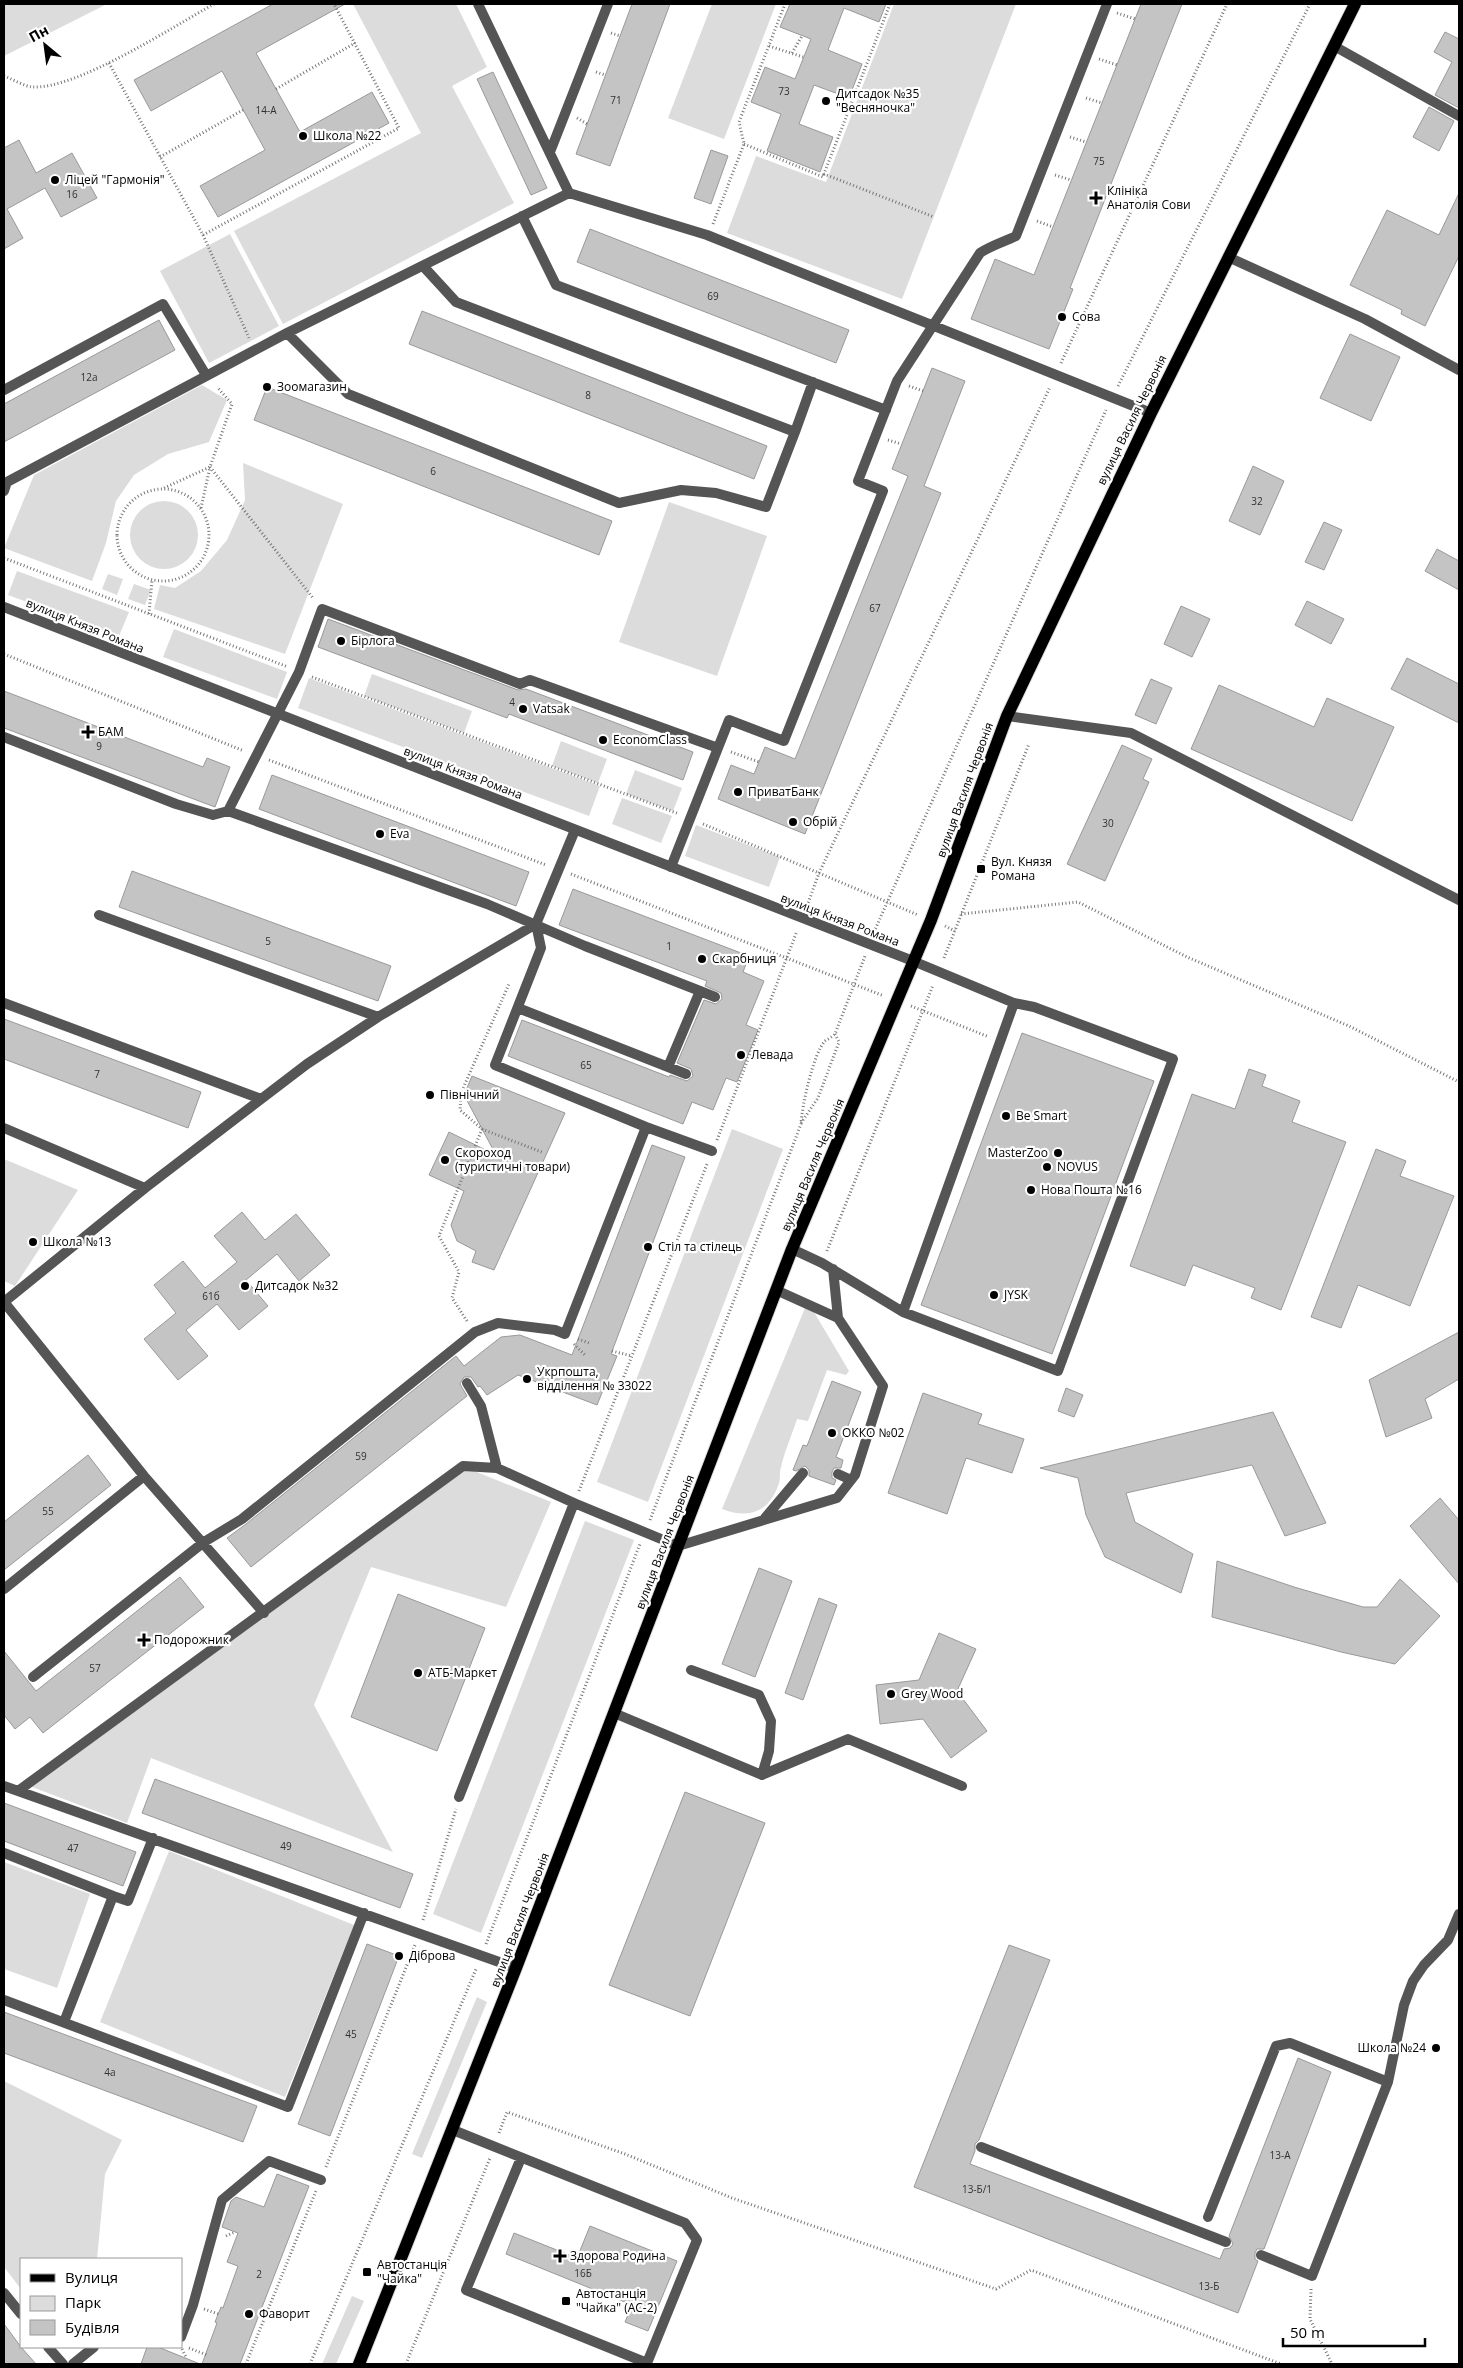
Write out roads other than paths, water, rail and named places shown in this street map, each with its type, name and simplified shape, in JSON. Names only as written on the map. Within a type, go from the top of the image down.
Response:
[{"type":"main road","name":"вулиця Василя Червонія","points":[[359,2364],[516,1968],[792,1249],[931,920],[1007,716],[1151,413],[1355,4]]},
{"type":"street","points":[[478,4],[569,192]]},
{"type":"street","points":[[550,152],[608,4]]},
{"type":"street","points":[[671,867],[729,720],[784,741],[883,491],[858,481],[897,381],[980,253],[992,245],[1002,244],[1016,236],[1107,4]]},
{"type":"street","points":[[1334,46],[1459,116]]},
{"type":"street","points":[[4,490],[7,482],[206,375],[569,192],[707,235],[934,325],[1111,399],[1151,413]]},
{"type":"street","points":[[522,216],[556,284],[886,410]]},
{"type":"street","points":[[1228,257],[1365,319],[1459,370]]},
{"type":"street","points":[[423,266],[456,302],[795,432]]},
{"type":"street","points":[[4,390],[163,304],[206,375]]},
{"type":"street","points":[[287,333],[348,394],[619,503],[680,490],[716,493],[766,507],[813,382]]},
{"type":"street","name":"вулиця Князя Романа","points":[[4,608],[913,961],[1014,1003],[1034,1007],[1173,1059],[1058,1371],[903,1312]]},
{"type":"street","points":[[228,811],[254,755],[298,672],[322,609],[520,684],[530,680],[718,748]]},
{"type":"street","points":[[1007,716],[1131,733],[1459,900]]},
{"type":"street","points":[[4,737],[176,804],[213,815],[228,811],[536,924],[584,946],[715,997]]},
{"type":"street","points":[[575,830],[557,869],[536,924],[541,948],[496,1065],[646,1127],[712,1151]]},
{"type":"street","points":[[99,915],[378,1017]]},
{"type":"street","points":[[264,1613],[204,1542],[144,1476],[4,1302],[145,1188],[307,1064],[378,1017],[536,924]]},
{"type":"street","points":[[668,1067],[700,991]]},
{"type":"street","points":[[4,1003],[261,1099]]},
{"type":"street","points":[[792,1249],[822,1263],[903,1312],[1014,1003]]},
{"type":"street","points":[[518,1008],[686,1074]]},
{"type":"street","points":[[33,1677],[204,1542],[242,1519],[448,1358],[475,1332],[498,1323],[555,1330],[566,1334],[646,1127]]},
{"type":"street","points":[[4,1128],[145,1188]]},
{"type":"street","points":[[18,1791],[463,1466],[497,1468],[574,1503],[678,1546],[837,1498],[855,1475],[883,1386],[838,1318],[832,1269]]},
{"type":"street","points":[[776,1290],[838,1318]]},
{"type":"street","points":[[467,1382],[482,1406],[497,1468]]},
{"type":"street","points":[[764,1519],[803,1473]]},
{"type":"street","points":[[838,1474],[851,1480]]},
{"type":"street","points":[[4,1589],[144,1476]]},
{"type":"street","points":[[459,1797],[574,1503]]},
{"type":"street","points":[[691,1670],[759,1695],[771,1721],[770,1751],[762,1774]]},
{"type":"street","points":[[614,1713],[762,1774],[848,1739],[962,1786]]},
{"type":"street","points":[[4,1786],[516,1968]]},
{"type":"street","points":[[4,1854],[128,1901],[152,1838]]},
{"type":"street","points":[[64,2022],[113,1896]]},
{"type":"street","points":[[4,2000],[288,2107],[364,1913]]},
{"type":"street","points":[[1261,2255],[1312,2276],[1388,2082],[1404,2006],[1414,1981],[1424,1965],[1448,1940],[1459,1914]]},
{"type":"street","points":[[1208,2218],[1276,2046],[1290,2043],[1388,2082]]},
{"type":"street","points":[[453,2130],[685,2224],[697,2240],[647,2364],[466,2290],[521,2158]]},
{"type":"street","points":[[981,2147],[1226,2242]]},
{"type":"street","points":[[182,2334],[193,2305],[222,2200],[269,2161],[321,2180]]},
{"type":"street","points":[[4,2293],[20,2313]]},
{"type":"street","points":[[49,2348],[63,2364]]},
{"type":"street","points":[[73,2364],[93,2348]]},
{"type":"place","name":"Дитсадок №35 \"Весняночка\"","points":[[826,101]]},
{"type":"place","name":"Школа №22","points":[[303,136]]},
{"type":"place","name":"Ліцей \"Гармонія\"","points":[[55,180]]},
{"type":"place","name":"Клініка Анатолія Сови","points":[[1096,198]]},
{"type":"place","name":"Сова","points":[[1062,317]]},
{"type":"place","name":"Зоомагазин","points":[[267,387]]},
{"type":"place","name":"Бірлога","points":[[341,641]]},
{"type":"place","name":"Vatsak","points":[[523,709]]},
{"type":"place","name":"БАМ","points":[[88,732]]},
{"type":"place","name":"EconomClass","points":[[603,740]]},
{"type":"place","name":"ПриватБанк","points":[[738,792]]},
{"type":"place","name":"Обрій","points":[[793,822]]},
{"type":"place","name":"Eva","points":[[380,834]]},
{"type":"place","name":"Вул. Князя Романа","points":[[981,869]]},
{"type":"place","name":"Скарбниця","points":[[702,959]]},
{"type":"place","name":"Левада","points":[[741,1055]]},
{"type":"place","name":"Північний","points":[[430,1095]]},
{"type":"place","name":"Be Smart","points":[[1006,1116]]},
{"type":"place","name":"MasterZoo","points":[[1058,1153]]},
{"type":"place","name":"Скороход (туристичні товари)","points":[[445,1160]]},
{"type":"place","name":"NOVUS","points":[[1047,1167]]},
{"type":"place","name":"Нова Пошта №16","points":[[1031,1190]]},
{"type":"place","name":"Школа №13","points":[[33,1242]]},
{"type":"place","name":"Стіл та стілець","points":[[648,1247]]},
{"type":"place","name":"Дитсадок №32","points":[[245,1286]]},
{"type":"place","name":"JYSK","points":[[994,1295]]},
{"type":"place","name":"Укрпошта, відділення № 33022","points":[[527,1379]]},
{"type":"place","name":"ОККО №02","points":[[832,1433]]},
{"type":"place","name":"Подорожник","points":[[144,1640]]},
{"type":"place","name":"АТБ-Маркет","points":[[418,1673]]},
{"type":"place","name":"Grey Wood","points":[[891,1694]]},
{"type":"place","name":"Діброва","points":[[399,1956]]},
{"type":"place","name":"Школа №24","points":[[1436,2048]]},
{"type":"place","name":"Здорова Родина","points":[[560,2256]]},
{"type":"place","name":"Автостанція \"Чайка\"","points":[[367,2272]]},
{"type":"place","name":"Автостанція \"Чайка\" (АС-2)","points":[[566,2301]]},
{"type":"place","name":"Фаворит","points":[[249,2314]]}]
